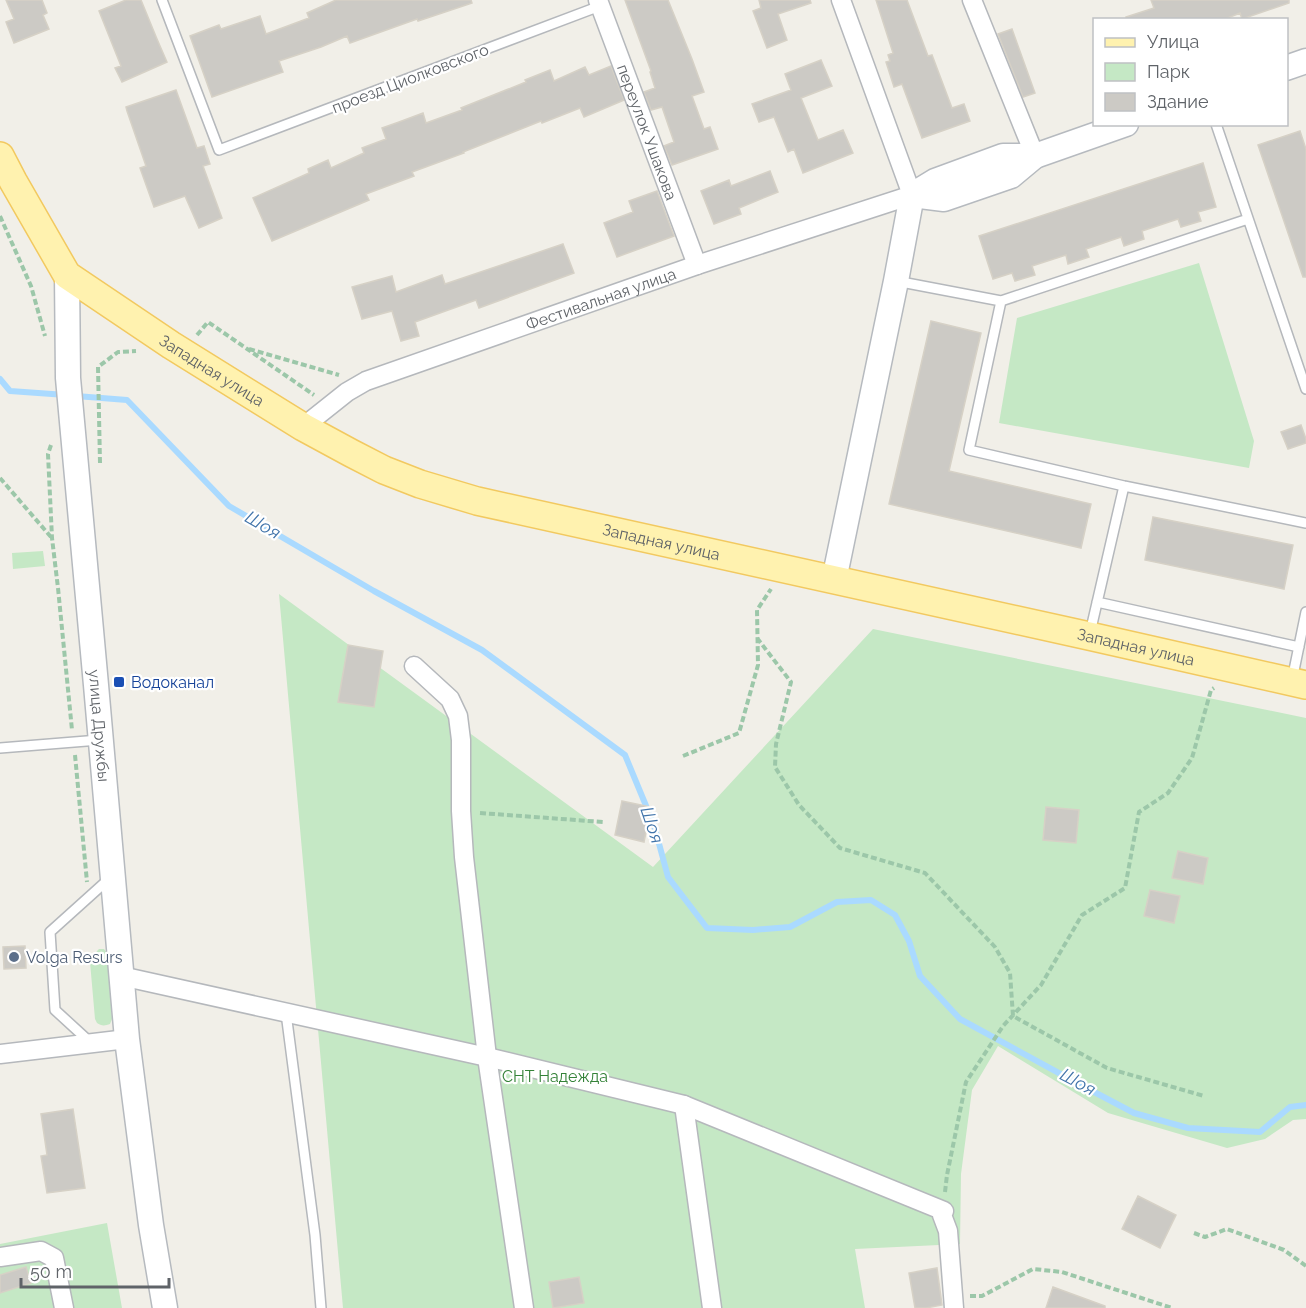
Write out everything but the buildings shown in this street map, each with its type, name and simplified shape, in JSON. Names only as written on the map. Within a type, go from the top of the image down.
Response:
[{"type":"main road","points":[[1288,68],[1306,61]]},
{"type":"main road","name":"Фестивальная улица","points":[[912,195],[944,199],[1011,176],[1035,156],[1120,126]]},
{"type":"main road","name":"улица Дружбы","points":[[0,156],[67,274],[68,378],[64,432],[101,740],[127,1039],[165,1308]]},
{"type":"main road","points":[[834,580],[912,195]]},
{"type":"main road","name":"Западная улица","points":[[67,274],[171,345],[303,427],[384,470],[420,484],[477,501],[1299,683]]},
{"type":"street","points":[[841,0],[912,195]]},
{"type":"street","points":[[972,0],[1035,156]]},
{"type":"street","name":"переулок Ушакова","points":[[599,3],[697,265]]},
{"type":"street","name":"Фестивальная улица","points":[[303,427],[347,392],[366,381],[697,265],[912,195]]},
{"type":"street","points":[[414,666],[450,699],[458,716],[461,740],[461,811],[464,857],[488,1057],[524,1308]]},
{"type":"street","points":[[121,976],[488,1057],[684,1105],[944,1211],[942,1215],[948,1231],[953,1302]]},
{"type":"street","points":[[0,1054],[127,1039]]},
{"type":"street","points":[[684,1105],[712,1308]]},
{"type":"street","points":[[0,1257],[41,1251],[54,1258],[64,1308]]},
{"type":"lane","name":"проезд Циолковского","points":[[162,0],[219,150],[599,3]]},
{"type":"lane","points":[[1217,126],[1306,389]]},
{"type":"lane","points":[[896,281],[1001,301],[1248,219]]},
{"type":"lane","points":[[1001,301],[969,450],[1125,486],[1306,523]]},
{"type":"lane","points":[[1089,636],[1125,486]]},
{"type":"lane","points":[[1097,602],[1299,647]]},
{"type":"lane","points":[[1299,683],[1299,647],[1306,612]]},
{"type":"lane","points":[[0,748],[101,740]]},
{"type":"lane","points":[[92,1043],[55,1010],[50,932],[112,877]]},
{"type":"lane","points":[[286,1013],[315,1235],[321,1308]]},
{"type":"path","points":[[0,216],[31,286],[46,338]]},
{"type":"path","points":[[245,348],[324,372],[366,381]]},
{"type":"path","points":[[98,382],[99,422]]},
{"type":"path","points":[[64,432],[48,454],[52,538],[89,898]]},
{"type":"path","points":[[0,478],[52,538]]},
{"type":"path","points":[[683,756],[739,733],[758,665],[757,610],[785,569]]},
{"type":"path","points":[[757,638],[791,682],[776,744],[775,767],[799,805],[840,848],[925,873],[995,947],[1010,973],[1013,1016]]},
{"type":"path","points":[[944,1211],[947,1175],[966,1082],[1003,1026],[1041,985],[1082,915],[1125,888],[1139,812],[1168,793],[1192,758],[1211,690],[1233,668]]},
{"type":"path","points":[[461,811],[603,822]]},
{"type":"path","points":[[1013,1016],[1107,1068],[1204,1096]]},
{"type":"path","points":[[1194,1233],[1206,1237],[1227,1229],[1284,1250],[1306,1266]]},
{"type":"path","points":[[953,1302],[982,1296],[1033,1269],[1062,1272],[1172,1308]]},
{"type":"green space","points":[[1199,263],[1254,441],[1249,468],[999,423],[1017,318]]},
{"type":"green space","points":[[43,551],[45,566],[13,569],[12,553]]},
{"type":"green space","name":"СНТ Надежда","points":[[279,594],[653,867],[873,629],[1306,718],[1306,1119],[1293,1120],[1265,1139],[1227,1148],[1108,1113],[998,1046],[972,1090],[961,1174],[960,1244],[855,1249],[865,1308],[343,1308]]},
{"type":"green space","points":[[99,949],[104,949],[108,959],[112,1019],[110,1024],[105,1025],[97,1023],[95,1019],[90,962]]},
{"type":"green space","points":[[107,1223],[122,1308],[0,1308],[0,1244]]},
{"type":"waterway","name":"Шоя","points":[[0,379],[10,391],[66,395]]},
{"type":"waterway","name":"Шоя","points":[[76,396],[127,400],[229,506],[374,591],[482,650],[625,755],[654,825],[668,877],[707,928],[753,930],[790,927],[837,902],[871,900],[895,915],[909,941],[920,976],[960,1019],[1134,1113],[1188,1128],[1260,1132],[1290,1107],[1306,1105]]},
{"type":"place","name":"Водоканал","points":[[119,682]]},
{"type":"place","name":"Volga Resurs","points":[[14,957]]}]
